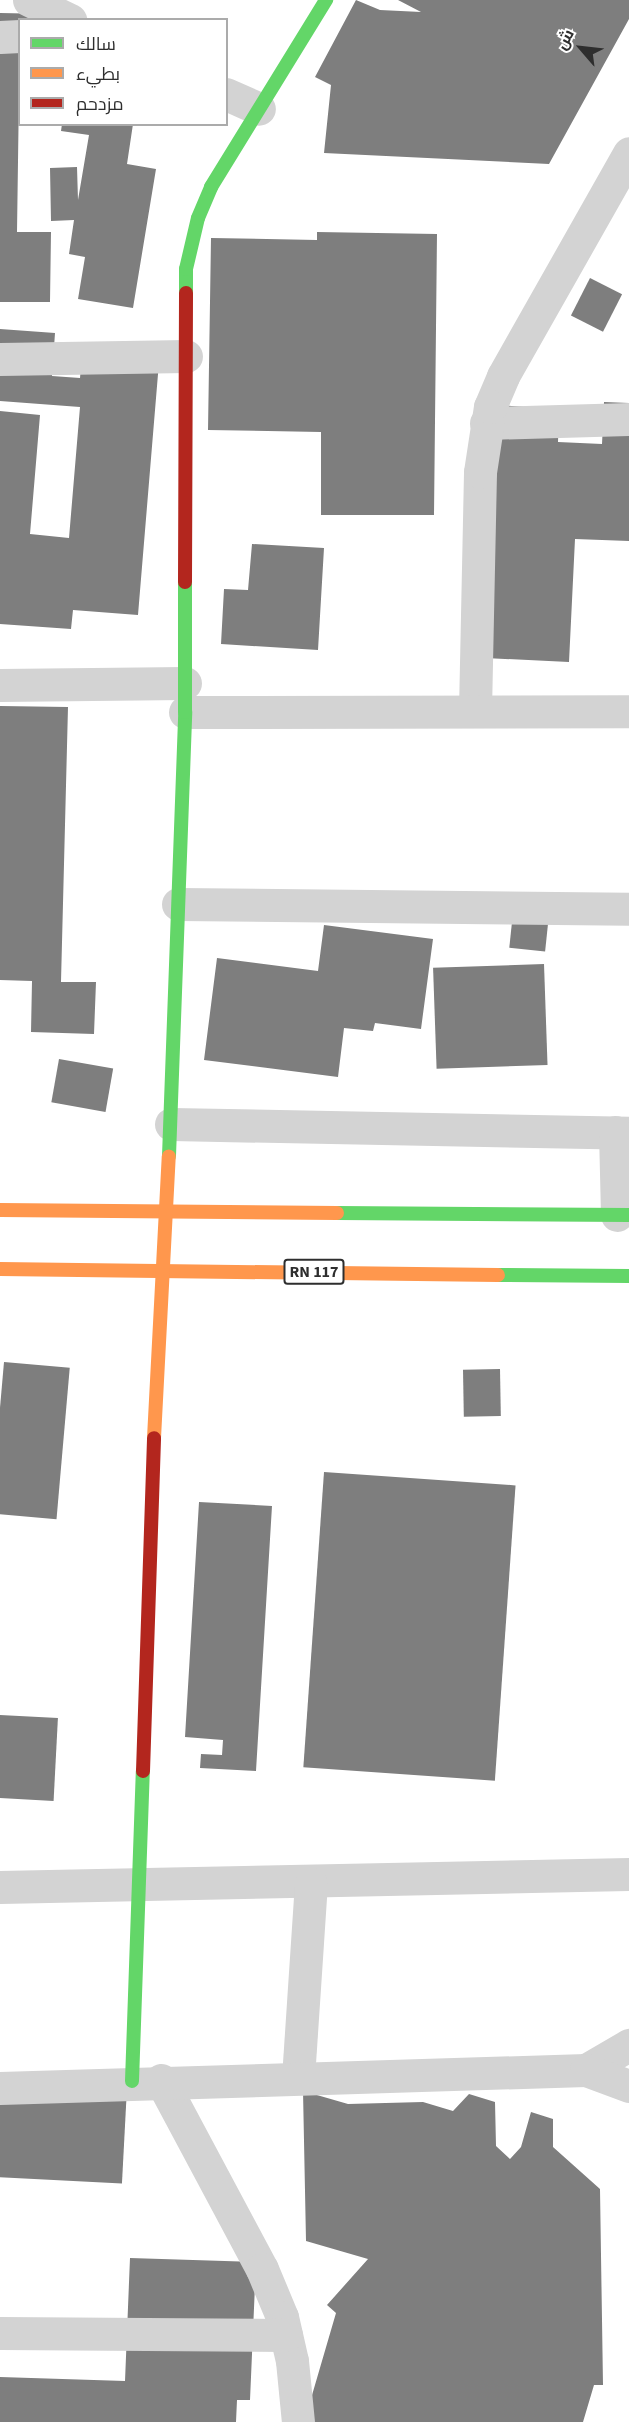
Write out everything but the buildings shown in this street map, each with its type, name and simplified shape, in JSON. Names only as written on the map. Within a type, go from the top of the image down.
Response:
[{"type":"street","points":[[29,0],[66,18]]},
{"type":"street","points":[[298,2422],[286,2335],[262,2269],[147,2081],[137,1887],[160,1272],[171,1124],[185,697],[186,269],[198,218],[211,187],[326,0]]},
{"type":"street","points":[[0,37],[18,36]]},
{"type":"street","points":[[228,95],[259,109]]},
{"type":"street","points":[[475,711],[480,471],[486,423],[503,376],[629,153]]},
{"type":"street","points":[[0,359],[186,356]]},
{"type":"street","points":[[486,423],[629,419]]},
{"type":"street","points":[[0,685],[185,697],[475,711],[629,711]]},
{"type":"street","points":[[178,904],[629,909]]},
{"type":"street","points":[[0,1209],[623,1215],[622,1132],[171,1124]]},
{"type":"street","name":"RN 117","points":[[0,1269],[629,1276]]},
{"type":"street","points":[[0,1887],[137,1887],[629,1874]]},
{"type":"street","points":[[298,2078],[311,1882]]},
{"type":"street","points":[[586,2070],[629,2045]]},
{"type":"street","points":[[0,2088],[147,2081],[586,2070],[629,2086]]},
{"type":"street","points":[[0,2333],[286,2335]]},
{"type":"traffic: fast","points":[[186,293],[186,269],[198,218],[211,187],[326,0]]},
{"type":"traffic: fast","points":[[169,1156],[185,712],[185,582]]},
{"type":"traffic: fast","points":[[337,1213],[629,1215]]},
{"type":"traffic: fast","points":[[498,1275],[629,1276]]},
{"type":"traffic: fast","points":[[132,2081],[143,1771]]},
{"type":"traffic: slow","points":[[154,1438],[169,1156]]},
{"type":"traffic: slow","points":[[0,1210],[337,1213]]},
{"type":"traffic: slow","points":[[0,1269],[498,1275]]},
{"type":"traffic: jam","points":[[185,582],[186,293]]},
{"type":"traffic: jam","points":[[143,1771],[154,1438]]}]
